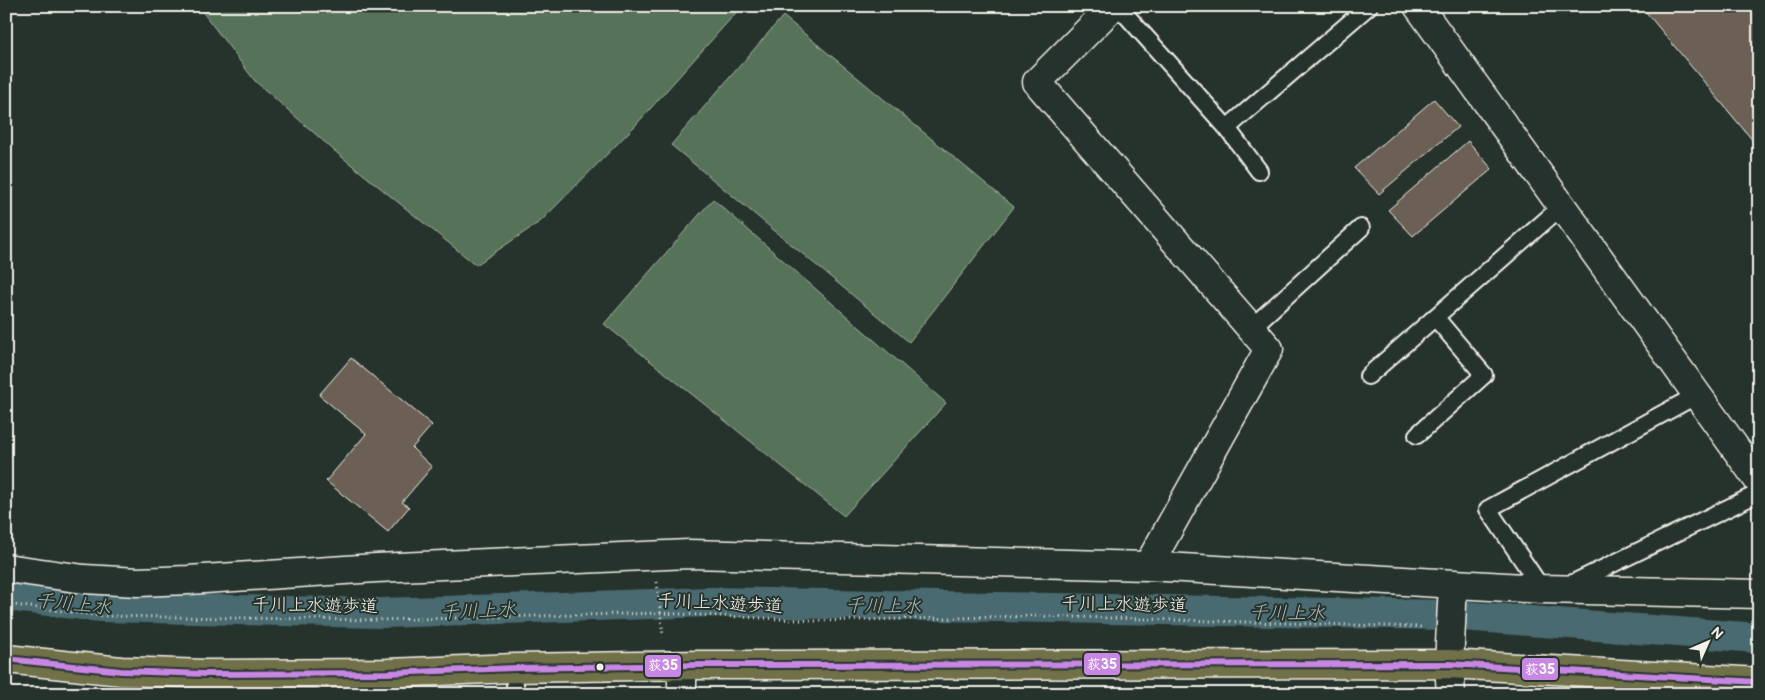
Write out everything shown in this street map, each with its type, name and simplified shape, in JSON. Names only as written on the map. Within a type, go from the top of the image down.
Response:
[{"type":"main road","points":[[6,659],[121,671],[205,674],[387,673],[516,681],[682,666],[1449,664],[1759,682]]},
{"type":"street","points":[[1114,6],[1037,82],[1269,349],[1148,566]]},
{"type":"street","points":[[1418,6],[1759,481]]},
{"type":"street","points":[[6,568],[84,579],[138,582],[376,568],[689,554],[1148,566],[1551,589],[1759,594]]},
{"type":"street","points":[[1451,694],[1449,664],[1453,584]]},
{"type":"street","points":[[682,666],[682,694]]},
{"type":"lane","points":[[1118,6],[1227,128],[1259,171]]},
{"type":"lane","points":[[1227,128],[1369,6]]},
{"type":"lane","points":[[1368,376],[1562,206]]},
{"type":"lane","points":[[1251,328],[1360,228]]},
{"type":"lane","points":[[1417,435],[1484,375],[1435,317]]},
{"type":"lane","points":[[1697,395],[1488,509],[1551,589],[1759,493]]},
{"type":"path","points":[[654,556],[662,613],[663,636]]},
{"type":"path","name":"千川上水遊歩道","points":[[6,604],[101,616],[375,620],[662,613],[817,621],[1040,616],[1420,626],[1425,629]]},
{"type":"green space","points":[[198,6],[742,6],[633,128],[541,221],[476,265],[337,153],[255,81]]},
{"type":"green space","points":[[783,16],[1014,207],[909,342],[671,145]]},
{"type":"green space","points":[[713,199],[946,403],[844,516],[604,324]]},
{"type":"building","points":[[1641,6],[1750,6],[1757,15],[1759,13],[1759,148]]},
{"type":"building","points":[[1434,99],[1458,127],[1379,194],[1354,168]]},
{"type":"building","points":[[1468,141],[1492,169],[1413,236],[1388,210]]},
{"type":"building","points":[[351,358],[432,425],[412,448],[432,467],[402,502],[409,507],[388,532],[326,481],[366,434],[319,395]]},
{"type":"waterway","name":"千川上水","points":[[6,596],[101,607],[382,613],[711,602],[1449,615],[1759,638]]},
{"type":"transit line","name":"荻35","points":[[6,659],[121,671],[205,674],[387,673],[515,668],[700,665],[1449,664],[1759,682]]}]
